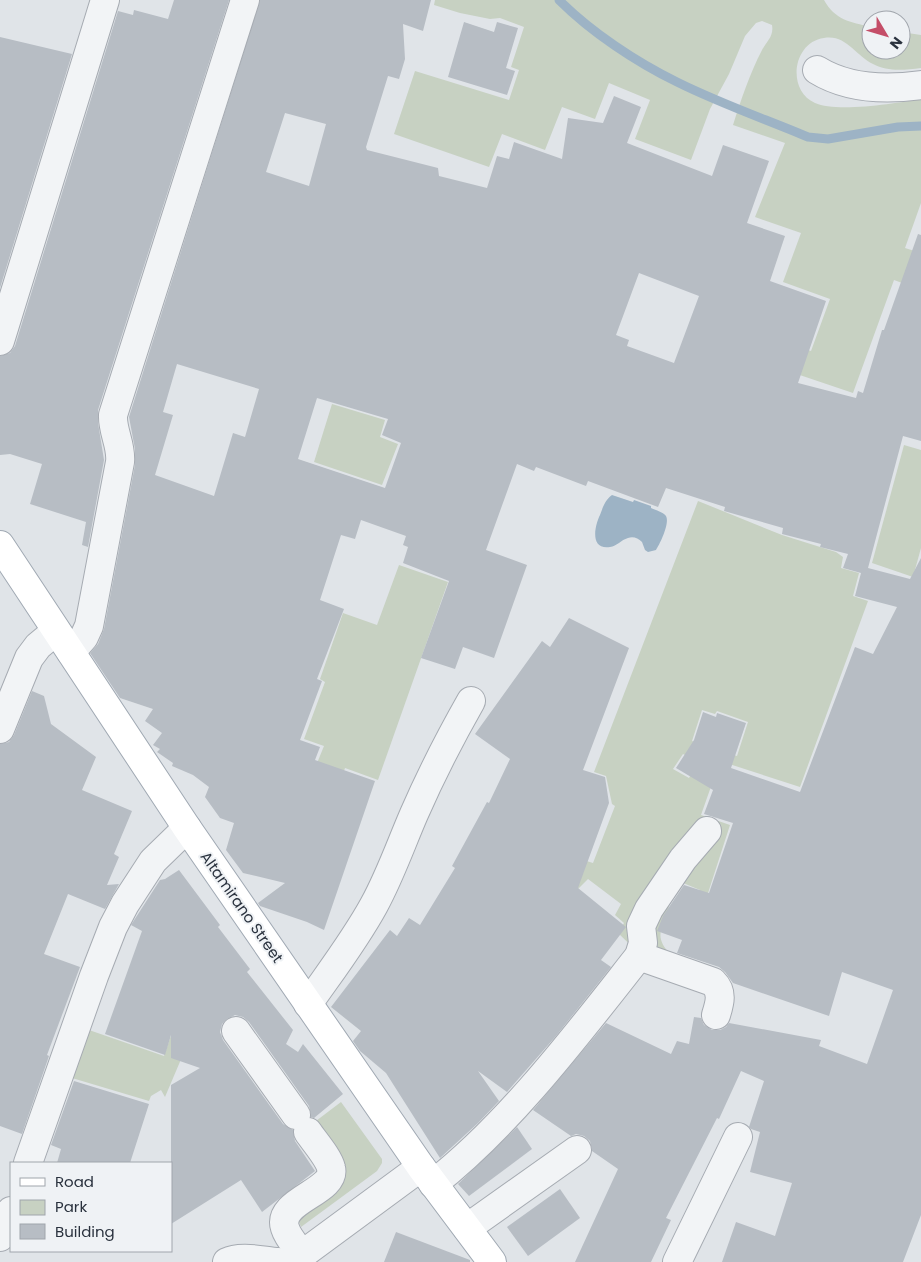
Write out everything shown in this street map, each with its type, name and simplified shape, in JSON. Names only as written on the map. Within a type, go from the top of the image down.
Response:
[{"type":"main road","name":"Altamirano Street","points":[[0,545],[63,642],[308,1004],[427,1175],[492,1262]]},
{"type":"street","points":[[0,341],[105,0]]},
{"type":"street","points":[[0,729],[29,658],[38,646],[84,637],[89,626],[120,462],[113,415],[245,0]]},
{"type":"street","points":[[817,70],[834,79],[855,85],[870,87],[921,85]]},
{"type":"street","points":[[308,1004],[357,934],[374,905],[388,878],[414,815],[439,762],[471,701]]},
{"type":"street","points":[[28,1162],[94,976],[114,927],[125,904],[153,861],[188,828]]},
{"type":"street","points":[[227,1262],[232,1259],[291,1259],[427,1175],[464,1158],[545,1072],[639,956],[643,943],[641,926],[649,909],[670,878],[708,831]]},
{"type":"street","points":[[639,956],[713,982],[720,993],[716,1014]]},
{"type":"street","points":[[236,1031],[329,1163],[331,1172],[328,1181],[291,1209],[285,1219],[291,1259]]},
{"type":"street","points":[[677,1262],[738,1137]]},
{"type":"street","points":[[467,1228],[576,1150]]},
{"type":"street","points":[[0,1237],[10,1213]]},
{"type":"green space","points":[[435,0],[824,0],[828,7],[838,16],[861,25],[861,55],[839,39],[824,38],[814,41],[805,48],[800,57],[797,67],[797,78],[800,88],[806,97],[815,103],[825,106],[867,106],[921,99],[921,203],[905,248],[921,253],[921,290],[894,280],[853,393],[755,360],[764,335],[811,351],[830,299],[783,282],[801,233],[755,217],[785,143],[733,125],[754,68],[771,35],[772,25],[762,21],[756,23],[745,36],[729,74],[710,109],[691,160],[635,139],[650,100],[609,83],[595,119],[562,107],[545,150],[502,134],[489,167],[394,134],[415,71],[509,100],[519,70],[511,67],[524,27],[500,18],[490,19],[434,5]]},
{"type":"green space","points":[[911,34],[921,35],[921,68],[896,70],[879,67],[867,60],[911,60]]},
{"type":"green space","points":[[332,404],[385,420],[380,437],[398,444],[382,485],[314,462]]},
{"type":"green space","points":[[904,445],[921,450],[921,548],[913,577],[872,563]]},
{"type":"green space","points":[[698,501],[782,535],[836,552],[843,557],[841,568],[859,573],[853,596],[868,601],[800,787],[720,761],[701,815],[730,825],[699,921],[690,918],[700,890],[676,880],[667,903],[669,908],[661,933],[662,943],[671,955],[649,963],[618,933],[624,923],[615,915],[621,904],[588,879],[578,889],[572,909],[580,859],[593,863],[615,806],[612,804],[606,776],[594,772]],"holes":[[[702,710],[715,714],[717,711],[748,722],[737,756],[692,741]],[[683,754],[698,762],[689,778],[673,769]]]},
{"type":"green space","points":[[399,565],[448,582],[378,780],[345,768],[335,798],[311,778],[324,746],[304,739],[325,682],[320,679],[343,613],[377,625]]},
{"type":"green space","points":[[178,1015],[193,1031],[165,1097],[161,1090],[151,1096],[149,1101],[72,1078],[89,1030],[164,1056]]},
{"type":"green space","points":[[341,1102],[382,1159],[382,1163],[377,1171],[301,1227],[296,1214],[337,1182],[312,1124]]},
{"type":"water","points":[[612,495],[651,506],[651,508],[666,516],[666,528],[656,550],[648,552],[645,550],[642,542],[634,537],[630,537],[610,547],[599,545],[595,536],[596,525],[604,504]]},
{"type":"building","points":[[174,0],[229,0],[98,410],[98,423],[104,460],[88,547],[82,545],[86,522],[30,504],[42,464],[10,454],[0,455],[0,356],[10,353],[15,346],[118,11],[133,15],[134,10],[168,19]]},
{"type":"building","points":[[260,0],[431,0],[423,31],[403,24],[405,59],[399,79],[388,76],[366,147],[367,150],[438,168],[439,176],[487,188],[497,156],[509,159],[514,142],[562,159],[568,118],[603,123],[614,96],[641,107],[627,143],[712,176],[723,145],[769,161],[747,223],[785,236],[770,281],[826,301],[798,383],[856,398],[858,391],[863,393],[882,330],[884,330],[918,234],[921,235],[921,441],[903,436],[868,568],[910,579],[921,558],[921,1215],[903,1262],[722,1262],[736,1222],[775,1236],[792,1183],[750,1172],[760,1132],[749,1127],[764,1081],[741,1071],[719,1119],[717,1118],[666,1218],[671,1220],[651,1262],[575,1262],[618,1169],[592,1151],[590,1141],[584,1136],[576,1134],[571,1136],[533,1110],[606,1023],[671,1054],[677,1041],[689,1044],[694,1017],[701,1018],[704,1025],[712,1030],[720,1030],[729,1023],[821,1040],[819,1046],[867,1064],[893,990],[842,972],[829,1016],[733,983],[719,967],[677,953],[682,940],[657,931],[663,916],[684,885],[709,893],[733,823],[704,814],[713,790],[676,768],[694,740],[703,712],[716,717],[717,713],[746,723],[731,768],[800,792],[855,647],[873,654],[897,607],[855,596],[861,573],[843,568],[848,554],[820,547],[821,544],[782,534],[783,528],[724,511],[725,507],[666,488],[658,507],[588,481],[586,486],[536,467],[534,471],[517,464],[486,550],[527,565],[494,658],[463,647],[455,669],[421,658],[449,581],[403,563],[408,547],[403,545],[406,536],[361,520],[355,539],[341,535],[320,600],[344,609],[317,679],[322,681],[300,740],[320,747],[315,760],[375,781],[324,930],[307,922],[260,906],[258,903],[285,883],[243,873],[226,850],[234,823],[220,818],[205,797],[209,787],[193,775],[172,766],[173,763],[157,752],[160,749],[153,745],[162,733],[145,721],[153,709],[120,698],[90,653],[98,644],[104,629],[135,465],[135,449],[129,417]],"holes":[[[285,113],[326,124],[309,186],[266,172]],[[639,273],[699,296],[674,363],[627,346],[629,340],[616,335]],[[177,364],[259,389],[245,437],[233,433],[214,496],[155,475],[173,415],[163,412]],[[317,398],[388,419],[382,435],[401,443],[385,488],[298,459]]]},
{"type":"building","points":[[464,22],[494,32],[497,22],[518,28],[506,68],[515,71],[507,95],[448,77]]},
{"type":"building","points":[[0,37],[72,54],[0,288]]},
{"type":"building","points":[[569,618],[629,648],[583,770],[605,777],[609,803],[578,888],[626,927],[601,960],[611,967],[556,1036],[507,1092],[478,1071],[499,1101],[440,1158],[386,1073],[360,1051],[353,1041],[361,1031],[331,1007],[390,930],[397,936],[409,918],[420,925],[455,868],[452,866],[487,802],[489,803],[510,759],[475,734],[542,641],[550,647]]},
{"type":"building","points":[[32,691],[44,696],[51,724],[96,757],[82,790],[132,811],[114,854],[119,857],[107,885],[119,884],[105,909],[68,894],[44,954],[80,967],[47,1055],[49,1056],[22,1134],[0,1126],[0,744],[9,742],[14,735]]},
{"type":"building","points":[[179,870],[220,925],[218,927],[250,969],[247,972],[293,1030],[286,1044],[298,1052],[303,1044],[343,1094],[314,1118],[311,1117],[309,1106],[249,1022],[243,1017],[235,1015],[222,1024],[220,1032],[223,1040],[283,1124],[293,1130],[295,1141],[315,1171],[262,1212],[241,1180],[172,1223],[171,1085],[200,1068],[171,1058],[171,1035],[165,1055],[105,1034],[142,931],[131,925],[160,880]]},
{"type":"building","points":[[74,1081],[149,1104],[130,1162],[57,1162],[61,1149],[51,1145]]},
{"type":"building","points":[[517,1127],[532,1149],[469,1196],[458,1184]]},
{"type":"building","points":[[560,1189],[580,1218],[528,1256],[507,1227]]},
{"type":"building","points":[[396,1232],[470,1260],[470,1262],[384,1262]]},
{"type":"waterway","points":[[559,0],[600,35],[630,56],[661,74],[709,97],[808,137],[828,139],[898,127],[921,126]]}]
